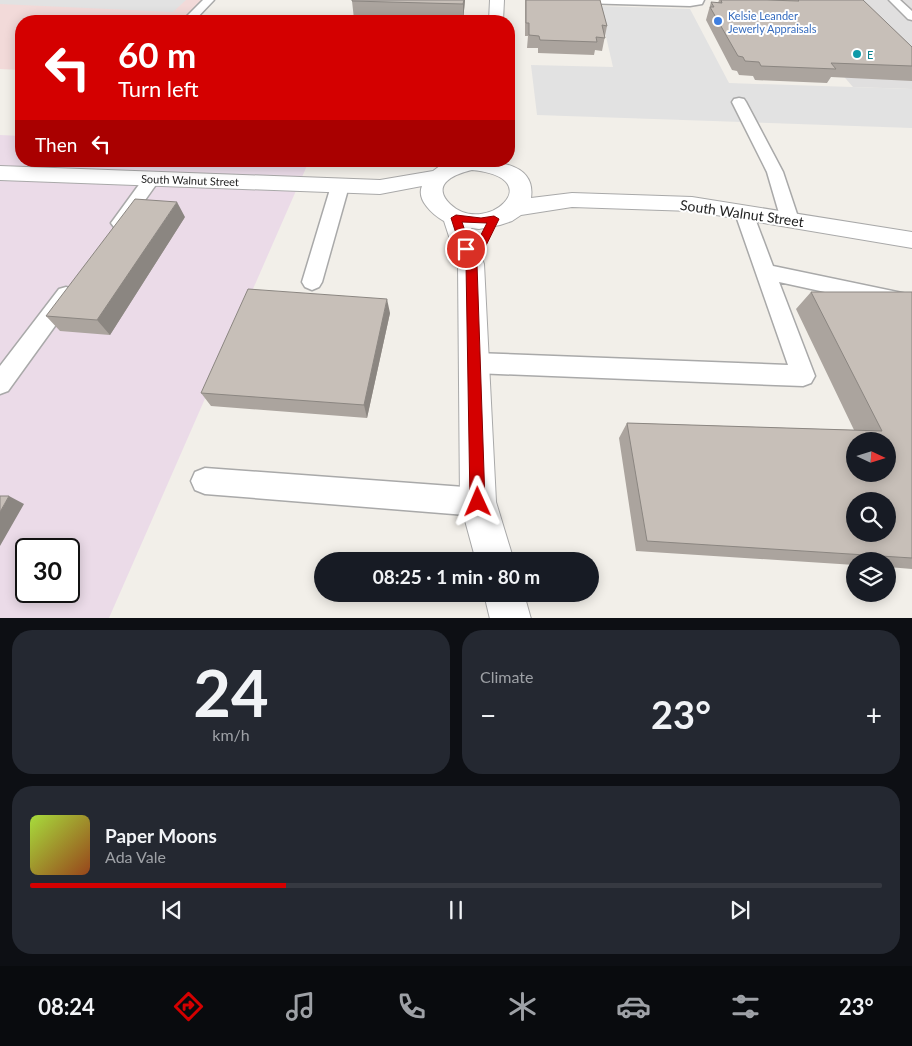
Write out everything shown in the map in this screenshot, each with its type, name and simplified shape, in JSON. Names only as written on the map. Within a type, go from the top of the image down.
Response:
[{"type":"street","points":[[496,15],[497,0]]},
{"type":"street","points":[[455,167],[438,176],[432,184],[430,192],[433,202],[448,214],[475,221],[504,214]]},
{"type":"street","points":[[471,264],[504,214],[519,201],[521,193],[519,185],[500,169]]},
{"type":"street","name":"South Walnut Street","points":[[500,169],[572,200]]},
{"type":"street","name":"South Walnut Street","points":[[0,173],[380,187],[438,176]]},
{"type":"street","name":"South Walnut Street","points":[[380,187],[448,214]]},
{"type":"street","name":"South Walnut Street","points":[[504,214],[572,200],[692,204],[912,240]]},
{"type":"street","points":[[448,214],[471,264],[478,502],[492,552]]},
{"type":"street","points":[[506,602],[510,618]]},
{"type":"lane","points":[[194,15],[210,0]]},
{"type":"lane","points":[[579,0],[690,3],[698,2],[699,0]]},
{"type":"lane","points":[[894,0],[912,17]]},
{"type":"lane","points":[[739,102],[775,172],[790,220]]},
{"type":"lane","points":[[107,240],[152,179]]},
{"type":"lane","points":[[312,282],[340,186]]},
{"type":"lane","points":[[475,363],[803,376],[744,213]]},
{"type":"lane","points":[[765,272],[912,303]]},
{"type":"lane","points":[[0,384],[79,277]]},
{"type":"lane","points":[[205,481],[478,502]]},
{"type":"shaded area","points":[[0,0],[203,0],[188,15],[15,15],[15,70],[0,69]]},
{"type":"shaded area","points":[[0,0],[186,0],[173,12],[0,4]]},
{"type":"shaded area","points":[[785,0],[912,0],[912,89],[853,87],[794,19]]},
{"type":"shaded area","points":[[599,6],[690,9],[729,83],[912,89],[912,128],[537,115],[531,65],[613,67]]},
{"type":"shaded area","points":[[0,135],[15,136],[15,167],[306,167],[109,618],[0,618]]},
{"type":"building","points":[[352,0],[464,0],[463,4]]},
{"type":"building","points":[[526,0],[600,0],[607,26],[602,25],[605,38],[596,37],[597,42],[540,40],[539,36],[529,35],[529,23],[526,23]]},
{"type":"building","points":[[721,0],[863,0],[912,47],[912,66],[831,63],[836,69],[761,66],[759,62],[745,61],[743,57],[738,56],[710,7],[714,7],[711,2],[722,3]]},
{"type":"building","points":[[135,199],[177,202],[97,320],[46,316]]},
{"type":"building","points":[[248,289],[387,299],[364,405],[201,393]]},
{"type":"building","points":[[811,292],[912,292],[912,558],[896,557],[896,552],[846,552],[846,554],[647,541],[627,423],[882,431]]},
{"type":"building","points":[[0,496],[9,496],[0,512]]},
{"type":"place","name":"Kelsie Leander Jewerly Appraisals","points":[[718,21]]},
{"type":"place","name":"E","points":[[857,54]]},
{"type":"route","points":[[466,249],[456,218],[468,221],[494,219],[471,264],[478,502]]}]
